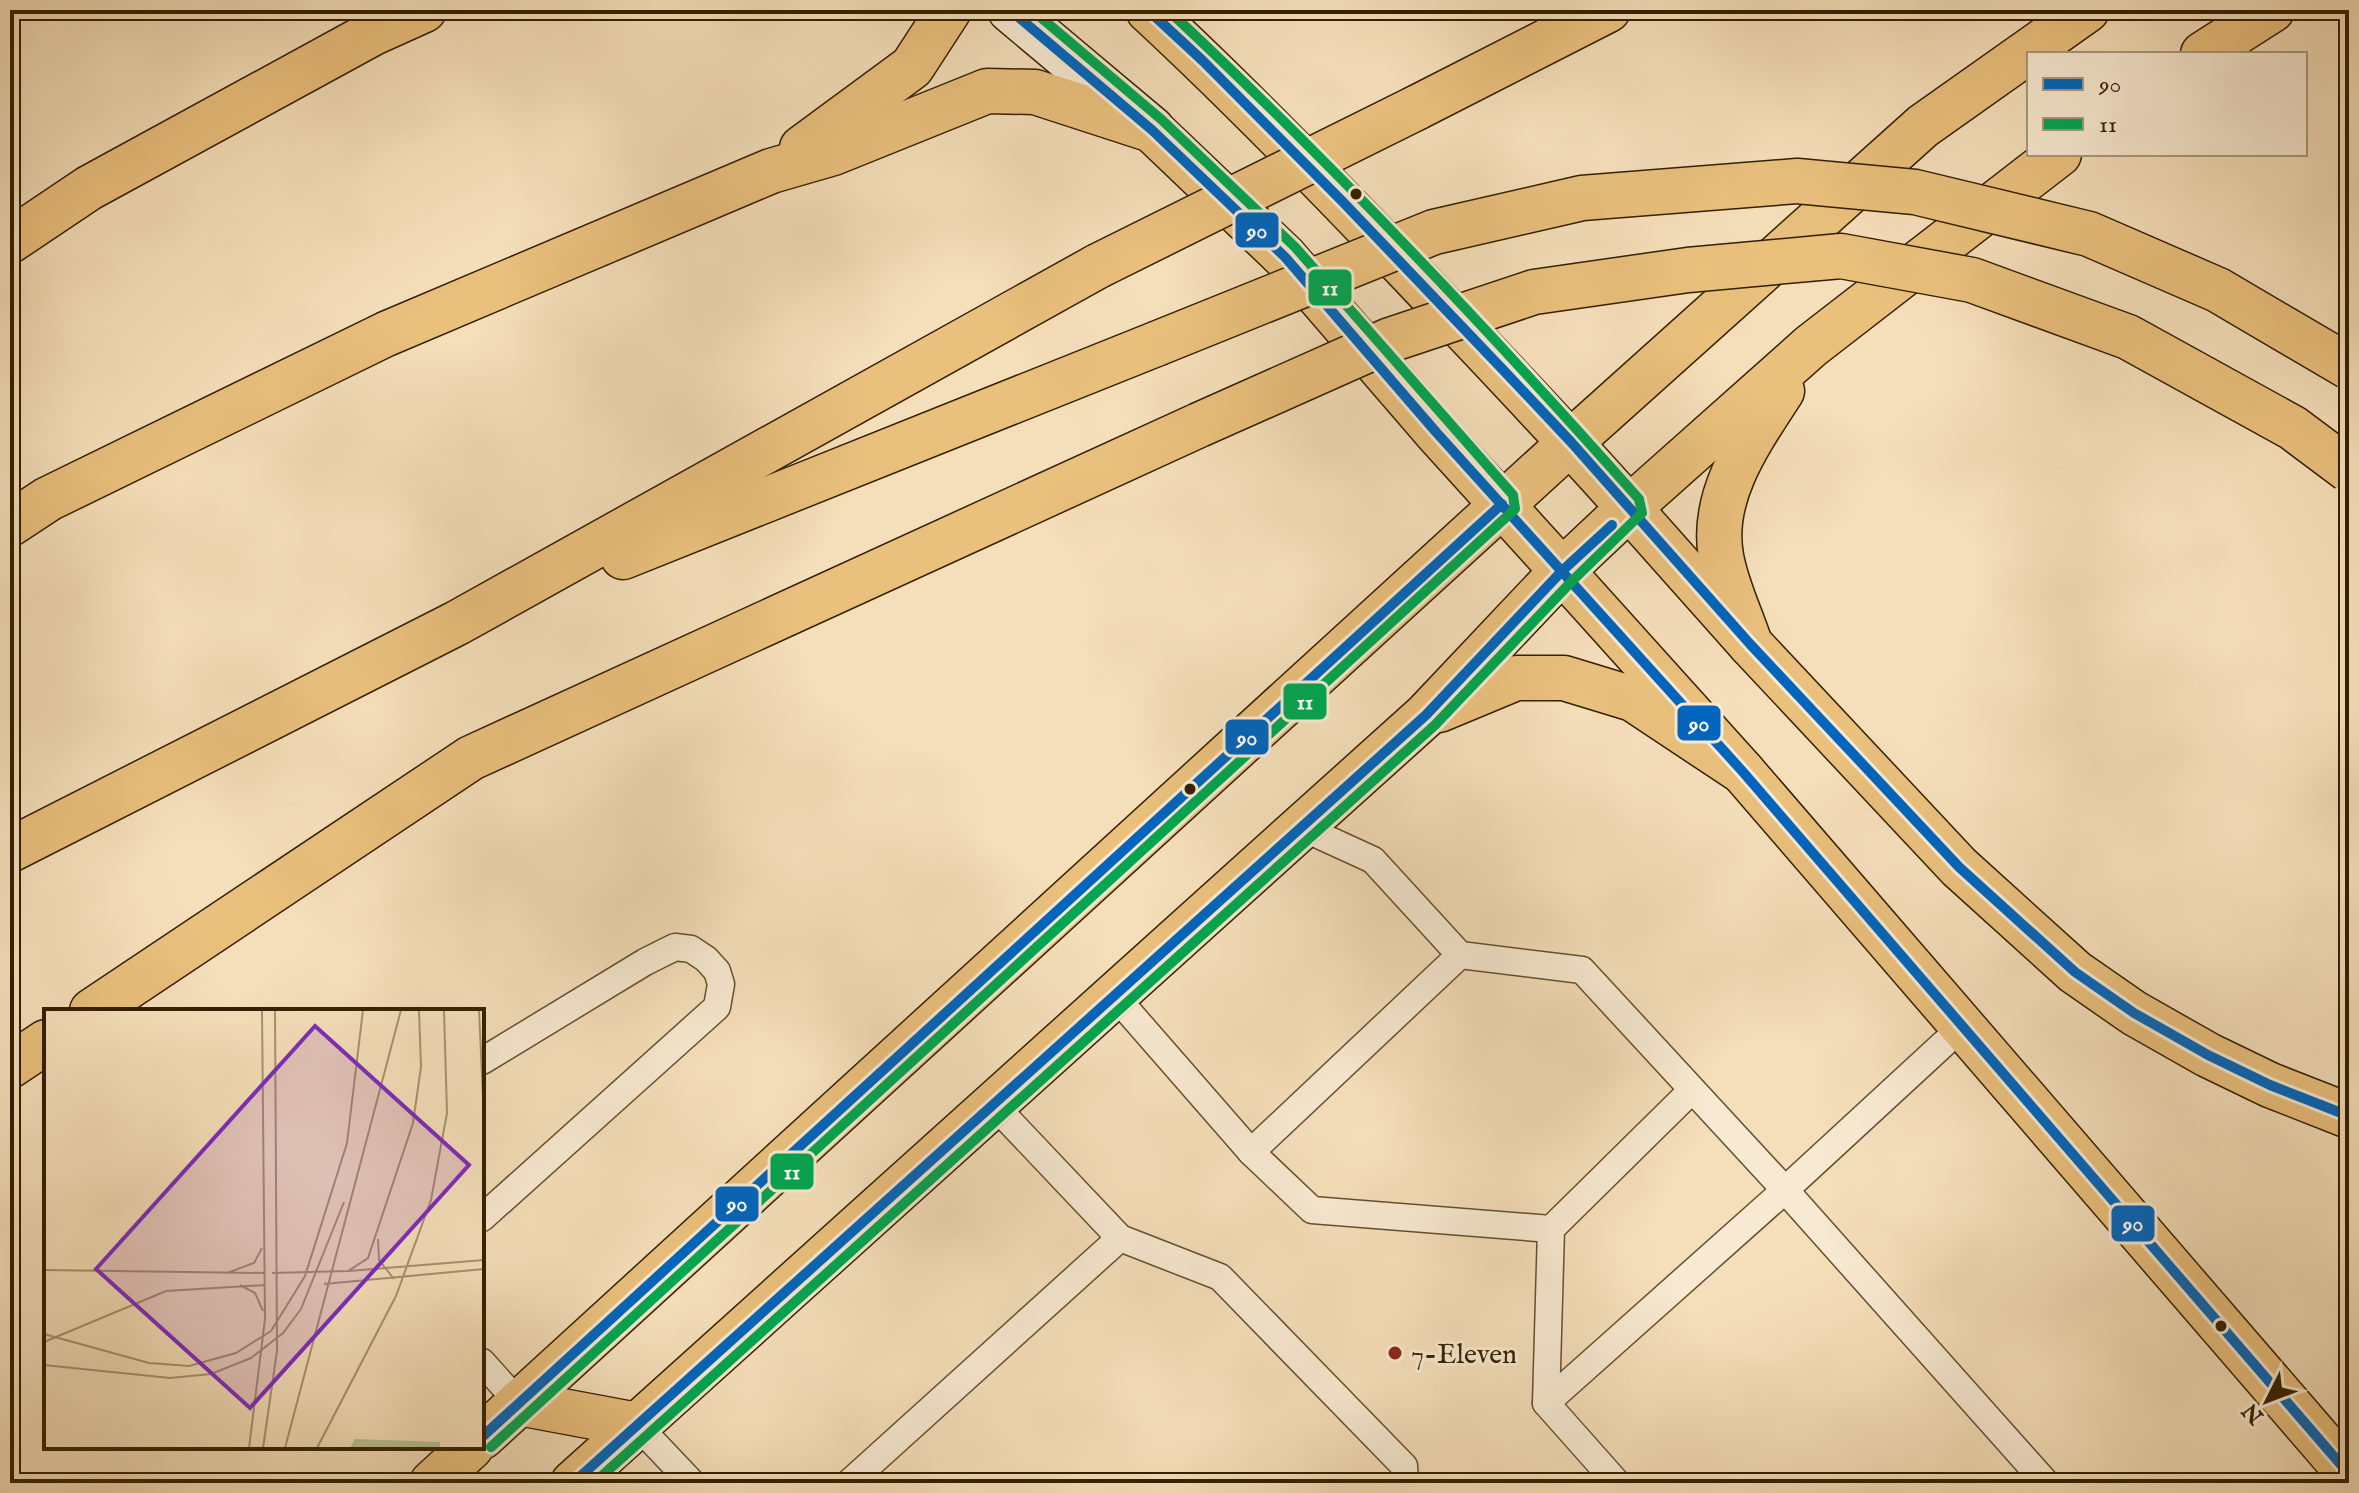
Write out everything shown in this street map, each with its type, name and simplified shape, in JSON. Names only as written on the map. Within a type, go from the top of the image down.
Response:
[{"type":"main road","points":[[10,241],[89,188],[373,33],[424,10]]},
{"type":"main road","points":[[771,171],[912,67],[949,10]]},
{"type":"main road","points":[[1010,10],[1152,130],[1285,257],[1743,772],[2349,1474]]},
{"type":"main road","points":[[1148,10],[1343,202],[1571,442],[1750,644],[1959,867],[2075,972],[2134,1013],[2208,1055],[2270,1085],[2349,1116]]},
{"type":"main road","points":[[10,850],[457,623],[1098,266],[1608,10]]},
{"type":"main road","points":[[2028,52],[2087,10]]},
{"type":"main road","points":[[2206,52],[2272,10]]},
{"type":"main road","points":[[484,1435],[1502,504],[1923,126],[2027,52]]},
{"type":"main road","points":[[10,524],[48,499],[386,334],[771,171],[833,153],[987,91],[1035,92],[1152,130]]},
{"type":"main road","points":[[573,1483],[1426,715],[1562,571],[1629,508],[1811,346],[2056,156]]},
{"type":"main road","points":[[457,623],[1434,232],[1582,198],[1797,181],[1915,192],[2089,234],[2218,290],[2349,367]]},
{"type":"main road","points":[[95,1009],[471,758],[1390,340],[1534,292],[1688,270],[1841,256],[1972,280],[2128,337],[2293,428],[2349,470]]},
{"type":"main road","points":[[1750,644],[1721,556],[1719,529],[1729,482],[1751,439],[1811,346]]},
{"type":"main road","points":[[1426,715],[1516,678],[1564,678],[1633,699],[1743,772]]},
{"type":"main road","points":[[10,1066],[44,1043]]},
{"type":"main road","points":[[519,1403],[637,1425]]},
{"type":"main road","points":[[432,1483],[469,1449]]},
{"type":"lane","points":[[1301,827],[1373,860],[1460,955],[1582,970],[1785,1190],[2046,1483]]},
{"type":"lane","points":[[484,1060],[675,947],[691,949],[717,971],[721,984],[717,1007],[484,1216]]},
{"type":"lane","points":[[1251,1152],[1460,955]]},
{"type":"lane","points":[[1114,995],[1251,1152],[1312,1210],[1551,1229]]},
{"type":"lane","points":[[1546,1403],[1964,1025]]},
{"type":"lane","points":[[1617,1483],[1546,1403],[1551,1229],[1691,1091]]},
{"type":"lane","points":[[993,1104],[1120,1238],[1220,1277],[1404,1466],[1405,1483]]},
{"type":"lane","points":[[849,1483],[1120,1238]]},
{"type":"lane","points":[[484,1364],[519,1403]]},
{"type":"lane","points":[[637,1425],[692,1483]]},
{"type":"transit line","name":"90","points":[[1010,10],[1152,130],[1285,257],[1436,432],[1743,772],[2349,1474]]},
{"type":"transit line","name":"11","points":[[491,1447],[1515,509],[1513,495],[1295,247],[1162,120],[1032,10]]},
{"type":"transit line","name":"90","points":[[1148,10],[1343,202],[1507,374],[1750,644],[1959,867],[2075,972],[2134,1013],[2208,1055],[2270,1085],[2349,1116]]},
{"type":"transit line","name":"11","points":[[594,1483],[1435,725],[1572,581],[1642,513],[1639,499],[1468,311],[1350,188],[1168,10]]},
{"type":"transit line","name":"90","points":[[484,1435],[1502,504]]},
{"type":"transit line","name":"90","points":[[573,1483],[1426,715],[1562,571],[1612,525]]},
{"type":"place","name":"7-Eleven","points":[[1395,1353]]}]
